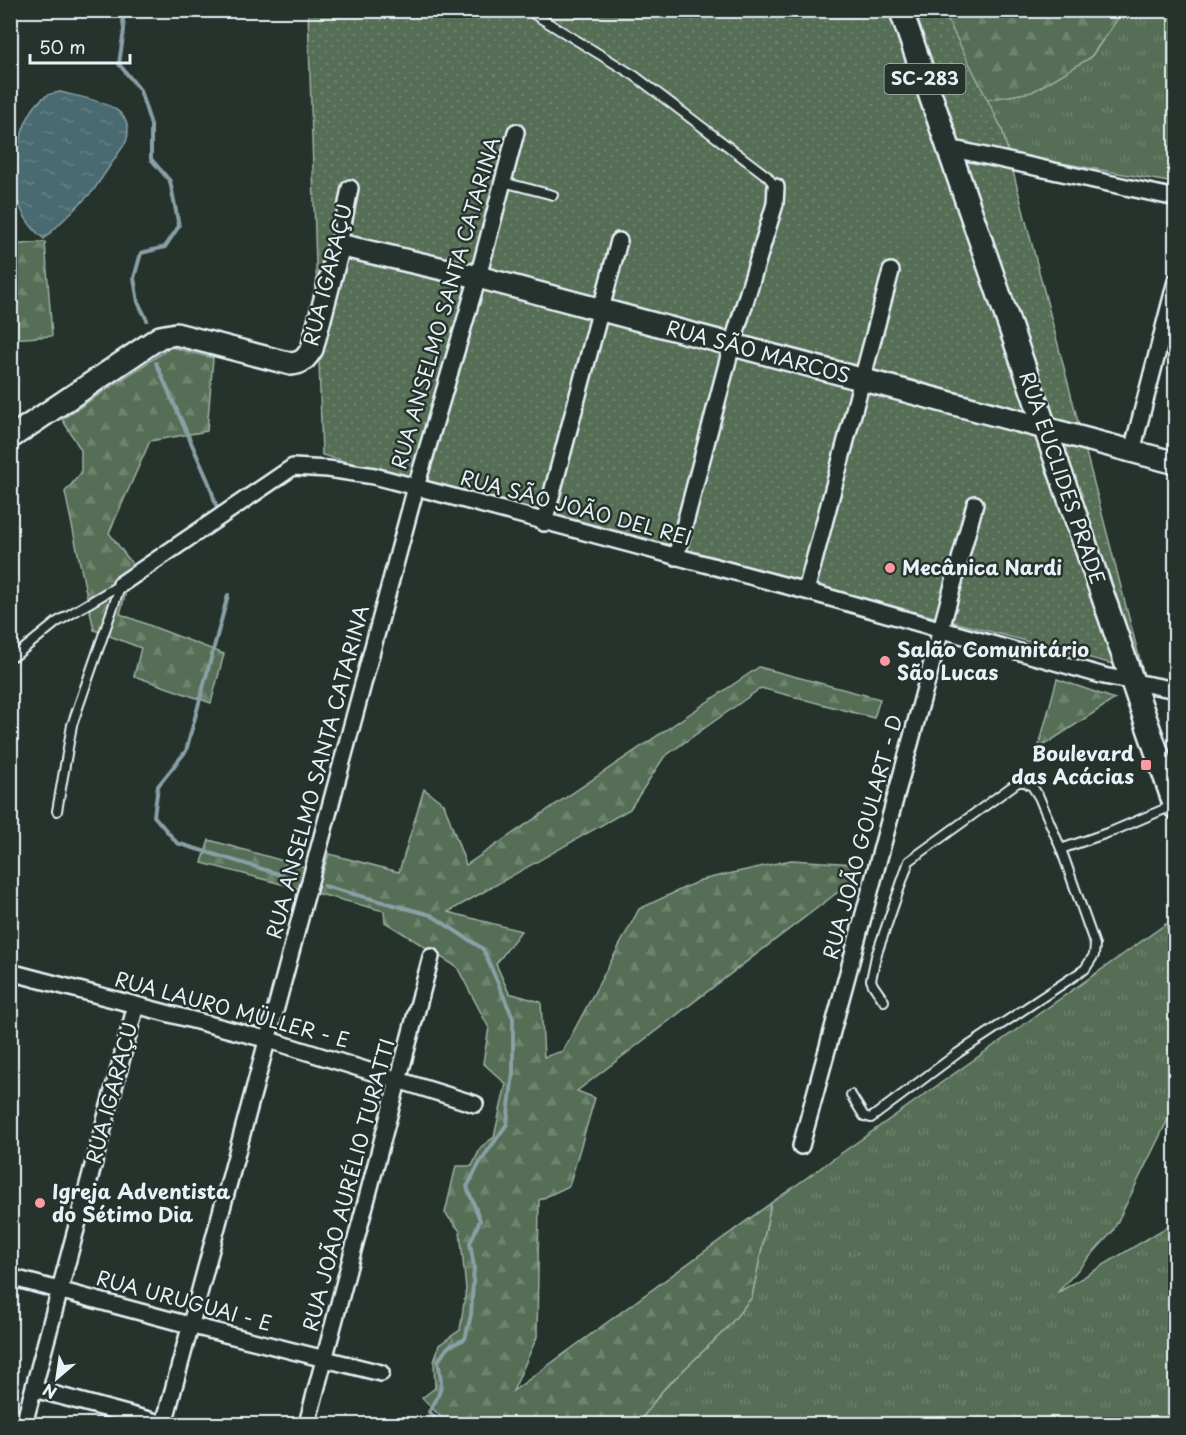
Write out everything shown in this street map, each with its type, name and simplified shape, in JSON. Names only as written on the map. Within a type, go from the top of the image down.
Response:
[{"type":"main road","name":"SC-283","points":[[901,10],[949,148]]},
{"type":"main road","name":"RUA EUCLIDES PRADE","points":[[949,148],[1175,806]]},
{"type":"street","name":"RUA ANSELMO SANTA CATARINA","points":[[164,1424],[416,487],[478,278],[516,132]]},
{"type":"street","points":[[949,148],[1176,198]]},
{"type":"street","points":[[676,557],[732,345],[776,204],[776,187]]},
{"type":"street","name":"RUA IGARAÇU","points":[[10,438],[160,337],[168,334],[299,364],[312,349],[339,245],[350,188]]},
{"type":"street","points":[[544,523],[619,241]]},
{"type":"street","name":"RUA SÃO MARCOS","points":[[339,245],[601,310],[1176,463]]},
{"type":"street","points":[[806,591],[891,271]]},
{"type":"street","points":[[1132,451],[1176,281]]},
{"type":"street","name":"RUA SÃO JOÃO DEL REI","points":[[121,584],[293,467],[328,469],[374,476],[806,591],[1104,676],[1176,690]]},
{"type":"street","name":"RUA JOÃO GOULART - D","points":[[801,1146],[975,504]]},
{"type":"street","name":"RUA JOÃO AURÉLIO TURATTI","points":[[307,1425],[431,957]]},
{"type":"street","name":"RUA LAURO MÜLLER - E","points":[[10,972],[268,1040],[475,1104]]},
{"type":"street","name":"RUA IGARAÇU","points":[[24,1425],[136,1005]]},
{"type":"street","name":"RUA URUGUAI - E","points":[[10,1277],[381,1373]]},
{"type":"street","points":[[34,1389],[164,1424]]},
{"type":"lane","points":[[527,10],[634,76],[767,176],[776,187]]},
{"type":"lane","points":[[503,182],[553,195]]},
{"type":"lane","points":[[57,811],[72,725],[121,584]]},
{"type":"lane","name":"RUA SÃO JOÃO DEL REI","points":[[10,657],[16,655],[57,622],[121,584]]},
{"type":"lane","points":[[851,1095],[864,1116],[871,1118],[958,1053],[1085,969],[1094,956],[1095,945],[1061,849],[1032,786],[1025,782],[1018,782],[909,861],[876,956],[871,980],[884,1001]]},
{"type":"lane","points":[[1061,849],[1175,806]]},
{"type":"green space","points":[[308,11],[943,11],[1002,129],[1143,672],[322,455]]},
{"type":"green space","points":[[912,11],[1123,11],[1090,58],[1032,92],[946,107]]},
{"type":"green space","points":[[1123,11],[1175,11],[1175,183],[959,145],[946,107],[1090,58]]},
{"type":"green space","points":[[45,242],[52,336],[11,339],[11,245]]},
{"type":"green space","points":[[171,347],[213,358],[207,431],[150,441],[109,533],[133,565],[120,614],[224,654],[211,703],[134,676],[141,648],[94,630],[65,492],[81,473],[81,450],[62,419]]},
{"type":"green space","points":[[759,667],[880,699],[874,718],[761,688],[664,757],[630,809],[448,912],[521,931],[496,964],[509,993],[541,1002],[544,1057],[563,1051],[639,909],[701,880],[791,860],[856,864],[851,882],[577,1091],[595,1098],[569,1186],[539,1200],[537,1337],[513,1391],[771,1203],[752,1297],[728,1327],[663,1390],[642,1418],[645,1424],[448,1424],[422,1398],[435,1388],[434,1362],[439,1345],[460,1330],[466,1289],[460,1231],[445,1213],[456,1166],[472,1166],[481,1147],[494,1137],[506,1084],[483,1063],[489,1028],[457,967],[385,922],[384,911],[202,863],[209,840],[323,872],[329,854],[399,872],[424,789],[444,804],[466,865]]},
{"type":"green space","points":[[1057,679],[1115,699],[1038,749]]},
{"type":"green space","points":[[1166,924],[1175,947],[1175,1105],[1113,1231],[1057,1293],[1175,1222],[1175,1424],[645,1424],[642,1418],[663,1390],[728,1327],[752,1297],[771,1203]]},
{"type":"water","points":[[60,92],[108,105],[125,119],[128,129],[126,142],[93,191],[44,239],[31,226],[21,209],[15,182],[16,165],[22,132],[28,117],[46,96]]},
{"type":"waterway","points":[[122,10],[124,30],[119,64],[140,90],[151,125],[151,159],[170,181],[179,226],[165,247],[141,253],[134,278],[138,302],[147,320]]},
{"type":"waterway","points":[[156,363],[209,483],[217,508]]},
{"type":"waterway","points":[[228,595],[186,751],[158,786],[154,816],[177,843],[295,879]]},
{"type":"waterway","points":[[324,886],[431,915],[483,949],[513,1018],[513,1073],[507,1124],[480,1162],[467,1187],[480,1220],[470,1243],[474,1267],[471,1315],[465,1339],[448,1347],[438,1361],[441,1388],[429,1412],[441,1424]]},
{"type":"place","name":"Mecânica Nardi","points":[[890,568]]},
{"type":"place","name":"Salão Comunitário São Lucas","points":[[885,661]]},
{"type":"place","name":"Boulevard das Acácias","points":[[1146,765]]},
{"type":"place","name":"Igreja Adventista do Sétimo Dia","points":[[40,1203]]}]
